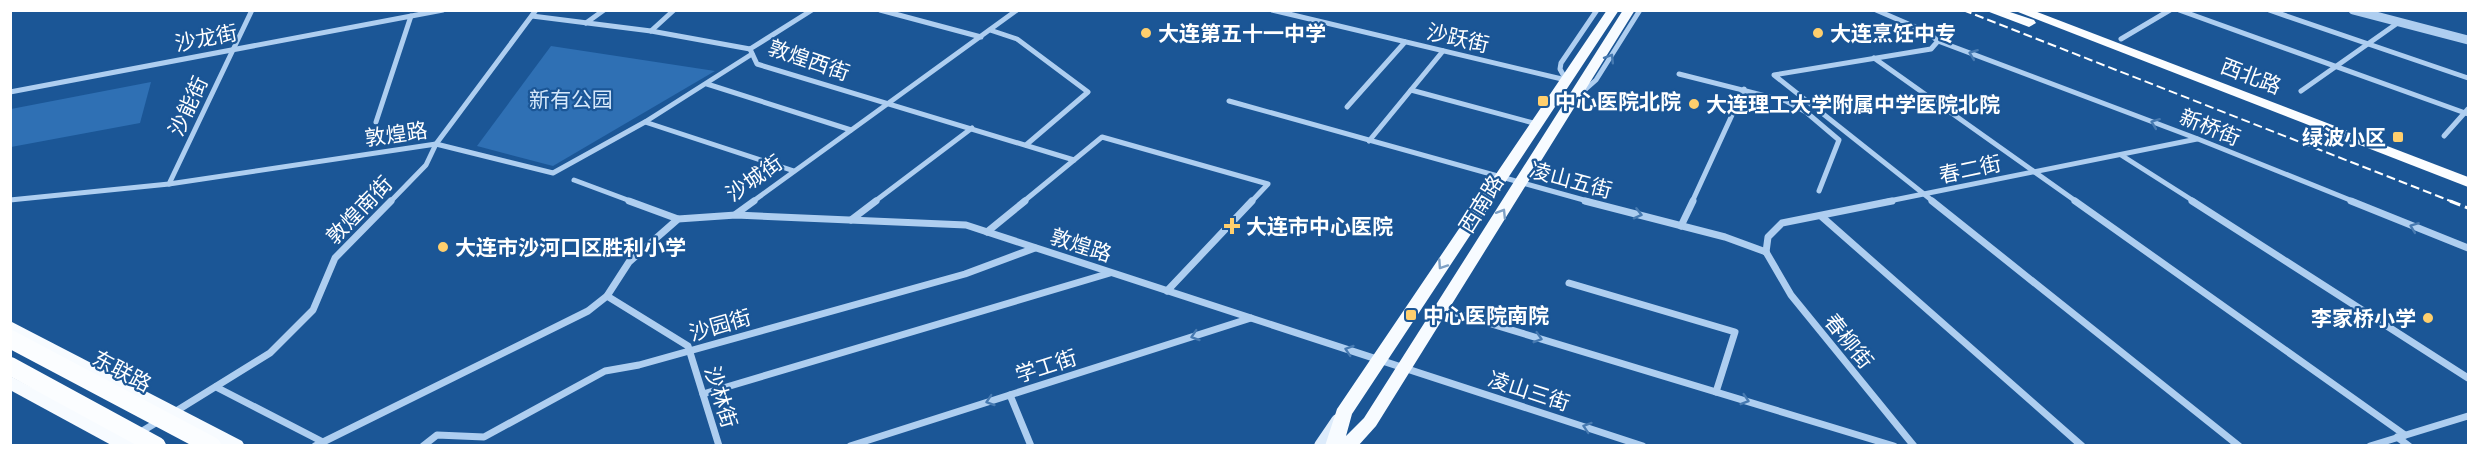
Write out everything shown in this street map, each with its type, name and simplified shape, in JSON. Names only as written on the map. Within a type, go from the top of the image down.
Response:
[{"type":"highway","points":[[1990,10],[2192,71]]},
{"type":"highway","name":"西北路","points":[[2019,10],[2469,171]]},
{"type":"highway","name":"西北路","points":[[2035,10],[2469,182]]},
{"type":"highway","points":[[2049,10],[2192,71]]},
{"type":"highway","name":"东联路","points":[[10,339],[212,446]]},
{"type":"highway","points":[[10,366],[157,446]]},
{"type":"main road","name":"西南路","points":[[1355,446],[1574,99],[1611,27],[1613,10]]},
{"type":"main road","name":"西南路","points":[[1321,446],[1566,81],[1611,27],[1629,10]]},
{"type":"main road","points":[[10,326],[236,446]]},
{"type":"main road","points":[[10,382],[124,445]]},
{"type":"main road","name":"西南路","points":[[1334,446],[1343,413]]},
{"type":"main road","name":"西南路","points":[[1347,446],[1370,422]]},
{"type":"street","name":"沙能街","points":[[169,184],[252,10]]},
{"type":"street","name":"沙龙街","points":[[10,92],[443,10]]},
{"type":"street","points":[[586,23],[604,10]]},
{"type":"street","points":[[651,31],[674,10]]},
{"type":"street","name":"敦煌路","points":[[10,200],[169,184],[436,144],[553,172],[645,122],[707,84],[812,10]]},
{"type":"street","points":[[880,10],[981,37]]},
{"type":"street","name":"沙城街","points":[[678,219],[736,215],[1017,10]]},
{"type":"street","name":"沙跃街","points":[[1272,10],[1566,81]]},
{"type":"street","points":[[1566,81],[1560,69],[1561,63],[1597,10]]},
{"type":"street","points":[[1574,99],[1596,80],[1640,10]]},
{"type":"street","name":"新桥街","points":[[1876,10],[1927,32],[1938,41],[2198,139],[2469,248]]},
{"type":"street","points":[[2121,39],[2170,10]]},
{"type":"street","points":[[2179,10],[2467,112],[2444,136]]},
{"type":"street","points":[[2269,10],[2469,78]]},
{"type":"street","points":[[2353,10],[2469,40]]},
{"type":"street","name":"敦煌西街","points":[[534,13],[586,23],[651,31],[751,52],[757,64],[1074,160]]},
{"type":"street","name":"敦煌南街","points":[[124,445],[270,353],[313,310],[335,258],[426,165],[436,144],[534,13]]},
{"type":"street","points":[[376,122],[411,16]]},
{"type":"street","points":[[2301,91],[2399,22]]},
{"type":"street","points":[[990,30],[1017,39],[1088,92],[1026,145]]},
{"type":"street","points":[[1938,41],[1930,49],[1774,75],[2239,446]]},
{"type":"street","points":[[1347,107],[1405,42]]},
{"type":"street","points":[[1370,141],[1443,51]]},
{"type":"street","points":[[1874,58],[2401,436],[2409,446]]},
{"type":"street","points":[[1679,74],[1786,101],[1806,112],[1839,140],[1818,191]]},
{"type":"street","points":[[707,84],[851,130]]},
{"type":"street","points":[[1681,226],[1744,89]]},
{"type":"street","points":[[1411,90],[1537,124]]},
{"type":"street","name":"凌山五街","points":[[1229,101],[1520,184],[1725,237],[1766,252]]},
{"type":"street","points":[[645,122],[794,171]]},
{"type":"street","points":[[851,220],[972,128]]},
{"type":"street","points":[[987,232],[1102,136],[1268,184],[1167,291]]},
{"type":"street","name":"春二街","points":[[1766,252],[1768,237],[1782,224],[2198,139]]},
{"type":"street","points":[[2121,155],[2469,378]]},
{"type":"street","points":[[216,387],[318,443],[588,311],[607,296],[629,262],[678,219],[574,180]]},
{"type":"street","name":"敦煌路","points":[[736,215],[966,225],[1405,368]]},
{"type":"street","points":[[1821,216],[2082,446]]},
{"type":"street","name":"沙园街","points":[[423,446],[436,435],[484,437],[605,371],[639,365],[965,274],[1035,248]]},
{"type":"street","name":"春柳街","points":[[1766,252],[1791,296],[1914,446]]},
{"type":"street","points":[[703,394],[1110,272]]},
{"type":"street","points":[[1569,283],[1735,332],[1716,392]]},
{"type":"street","name":"沙林街","points":[[607,296],[688,346],[719,446]]},
{"type":"street","points":[[1442,309],[1894,446]]},
{"type":"street","name":"学工街","points":[[852,445],[1251,318]]},
{"type":"street","name":"凌山三街","points":[[1405,368],[1643,446]]},
{"type":"street","points":[[1010,395],[1031,446]]},
{"type":"street","points":[[2370,446],[2469,416]]},
{"type":"green space","name":"新有公园","points":[[551,46],[715,71],[553,166],[477,146]]},
{"type":"green space","points":[[151,82],[140,123],[11,147],[11,109]]},
{"type":"railway","points":[[1963,10],[2453,202]]},
{"type":"railway","points":[[2450,201],[2468,208]]},
{"type":"place","name":"大连第五十一中学","points":[[1146,33]]},
{"type":"place","name":"大连烹饪中专","points":[[1818,33]]},
{"type":"place","name":"中心医院北院","points":[[1543,101]]},
{"type":"place","name":"大连理工大学附属中学医院北院","points":[[1694,104]]},
{"type":"place","name":"绿波小区","points":[[2398,137]]},
{"type":"place","name":"大连市中心医院","points":[[1232,226]]},
{"type":"place","name":"大连市沙河口区胜利小学","points":[[443,247]]},
{"type":"place","name":"中心医院南院","points":[[1411,315]]},
{"type":"place","name":"李家桥小学","points":[[2428,318]]}]
